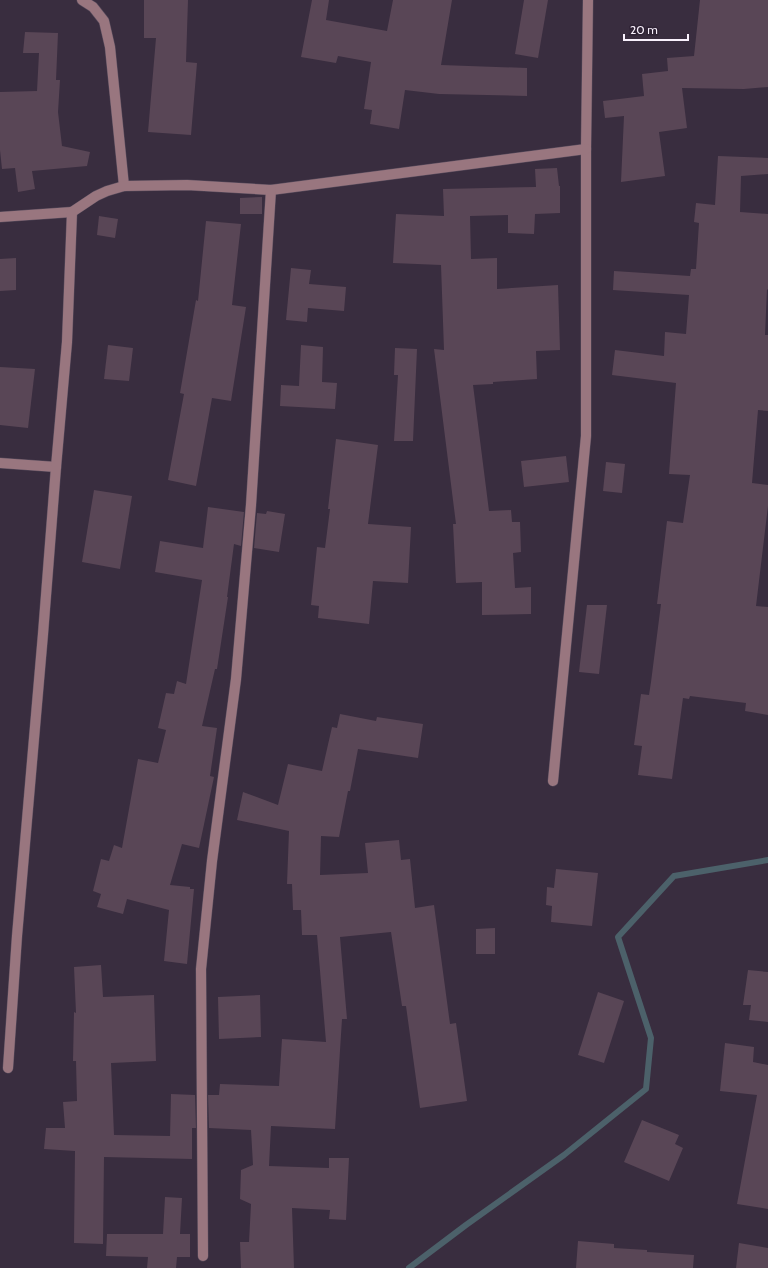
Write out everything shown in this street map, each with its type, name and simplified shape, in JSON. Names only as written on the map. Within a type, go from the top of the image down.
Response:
[{"type":"street","points":[[82,0],[93,6],[104,21],[110,47],[124,186]]},
{"type":"street","points":[[552,781],[586,436],[586,148],[588,0]]},
{"type":"street","points":[[0,217],[72,212],[96,196],[124,186],[187,185],[271,190],[586,148]]},
{"type":"street","points":[[203,1256],[201,969],[212,861],[236,679],[251,505],[271,190]]},
{"type":"street","points":[[8,1068],[17,936],[67,342],[72,212]]},
{"type":"street","points":[[0,463],[56,467]]},
{"type":"building","points":[[144,0],[188,0],[186,62],[197,63],[191,135],[148,132],[156,38],[144,38]]},
{"type":"building","points":[[312,0],[329,0],[326,20],[387,31],[393,0],[452,0],[441,65],[527,68],[527,96],[439,94],[405,90],[399,129],[370,124],[372,110],[364,109],[371,62],[338,56],[336,63],[301,57]]},
{"type":"building","points":[[524,0],[548,0],[538,58],[515,54]]},
{"type":"building","points":[[700,0],[768,0],[768,87],[744,89],[682,88],[687,128],[659,132],[665,176],[621,182],[624,116],[605,118],[603,101],[644,96],[642,74],[668,71],[667,58],[694,56]]},
{"type":"building","points":[[25,32],[58,33],[56,80],[60,80],[58,112],[62,146],[90,152],[87,166],[32,171],[35,189],[18,192],[15,168],[2,169],[0,150],[0,92],[37,91],[39,53],[23,53]]},
{"type":"building","points":[[718,156],[768,158],[768,174],[741,176],[740,212],[768,214],[768,290],[767,289],[765,335],[768,335],[768,411],[758,410],[752,483],[768,485],[768,506],[756,606],[768,607],[768,715],[745,711],[746,703],[690,696],[689,699],[683,698],[672,779],[638,775],[642,746],[634,745],[641,694],[649,695],[651,682],[661,604],[657,604],[667,521],[683,523],[690,475],[669,474],[676,383],[612,375],[615,350],[664,356],[665,332],[686,334],[689,295],[613,290],[614,271],[690,276],[691,269],[696,269],[699,223],[694,222],[696,203],[715,205]]},
{"type":"building","points":[[557,168],[560,186],[560,213],[535,214],[534,234],[508,233],[508,215],[470,216],[471,259],[497,258],[497,289],[558,285],[560,350],[536,351],[537,379],[473,385],[489,511],[511,510],[512,522],[520,522],[521,552],[513,553],[515,588],[531,587],[531,614],[482,615],[482,582],[456,583],[453,524],[456,524],[434,349],[444,350],[441,265],[393,263],[396,214],[444,216],[443,189],[536,187],[535,169]]},
{"type":"building","points":[[262,197],[262,214],[240,214],[240,198]]},
{"type":"building","points":[[99,216],[118,219],[115,238],[97,235]]},
{"type":"building","points":[[206,221],[241,224],[232,305],[246,307],[231,401],[212,398],[196,486],[168,480],[184,394],[180,393],[196,300],[198,301]]},
{"type":"building","points":[[16,258],[16,290],[0,291],[0,259]]},
{"type":"building","points":[[291,268],[311,270],[309,284],[346,287],[344,311],[308,308],[307,322],[286,320]]},
{"type":"building","points":[[108,345],[133,348],[129,381],[104,379]]},
{"type":"building","points":[[301,345],[323,347],[322,382],[337,383],[335,409],[280,406],[281,385],[299,386]]},
{"type":"building","points":[[395,348],[417,349],[413,441],[394,441],[398,375],[394,375]]},
{"type":"building","points":[[0,367],[35,369],[28,428],[0,425]]},
{"type":"building","points":[[336,439],[378,445],[368,524],[411,527],[408,583],[373,581],[369,624],[318,618],[319,606],[311,605],[317,547],[325,548]]},
{"type":"building","points":[[566,456],[569,482],[524,487],[521,461]]},
{"type":"building","points":[[606,462],[625,464],[622,493],[603,491]]},
{"type":"building","points":[[94,490],[132,496],[120,569],[82,562]]},
{"type":"building","points":[[208,507],[244,512],[241,546],[234,544],[217,669],[215,669],[202,726],[217,728],[210,776],[214,777],[199,848],[182,844],[170,885],[190,887],[190,889],[194,889],[187,964],[164,961],[169,910],[127,899],[123,914],[97,907],[101,894],[93,891],[101,859],[109,861],[114,845],[122,848],[138,759],[158,763],[166,730],[158,728],[166,693],[174,694],[177,681],[186,684],[202,580],[155,572],[160,541],[203,548]]},
{"type":"building","points":[[267,511],[285,514],[279,552],[254,548],[257,513],[266,514]]},
{"type":"building","points":[[587,605],[607,605],[599,674],[579,672]]},
{"type":"building","points":[[340,714],[376,721],[377,717],[423,724],[418,758],[358,749],[339,837],[321,836],[320,875],[368,873],[365,843],[399,840],[401,860],[410,859],[415,908],[434,905],[450,1024],[456,1023],[467,1101],[420,1108],[406,1006],[402,1006],[391,932],[340,937],[347,1019],[342,1019],[335,1129],[271,1126],[269,1166],[329,1168],[329,1158],[349,1158],[346,1220],[329,1219],[330,1210],[292,1208],[294,1268],[241,1268],[240,1242],[249,1242],[251,1204],[240,1199],[241,1170],[253,1165],[251,1130],[209,1128],[208,1095],[219,1095],[220,1084],[279,1086],[282,1039],[326,1042],[317,935],[302,935],[301,910],[293,910],[292,884],[287,884],[289,831],[237,820],[243,792],[278,805],[288,764],[322,771],[332,727],[337,728]]},
{"type":"building","points":[[556,869],[598,873],[592,926],[551,922],[552,906],[546,905],[547,887],[554,888]]},
{"type":"building","points":[[495,928],[495,954],[476,954],[476,929]]},
{"type":"building","points":[[101,965],[103,997],[154,995],[156,1061],[111,1063],[114,1135],[170,1136],[171,1094],[195,1095],[196,1128],[192,1128],[192,1159],[104,1157],[103,1244],[74,1243],[75,1151],[44,1149],[46,1128],[65,1128],[63,1102],[77,1101],[76,1061],[73,1061],[74,1012],[76,1013],[74,967]]},
{"type":"building","points":[[748,970],[768,972],[768,1022],[749,1020],[751,1005],[743,1005]]},
{"type":"building","points":[[598,992],[624,1001],[604,1063],[578,1055]]},
{"type":"building","points":[[260,995],[261,1037],[219,1039],[218,997]]},
{"type":"building","points":[[725,1043],[754,1047],[753,1062],[768,1065],[768,1209],[737,1204],[757,1095],[720,1091]]},
{"type":"building","points":[[642,1120],[679,1135],[675,1144],[683,1148],[669,1181],[624,1162]]},
{"type":"building","points":[[165,1197],[182,1198],[180,1234],[190,1234],[190,1257],[177,1257],[176,1268],[147,1268],[148,1257],[106,1256],[107,1234],[163,1234]]},
{"type":"building","points":[[578,1241],[614,1244],[614,1248],[647,1250],[647,1252],[694,1255],[693,1268],[576,1268]]},
{"type":"building","points":[[739,1243],[768,1248],[768,1268],[736,1268]]},
{"type":"waterway","points":[[409,1268],[564,1155],[646,1089],[651,1038],[618,937],[674,876],[768,860]]}]
